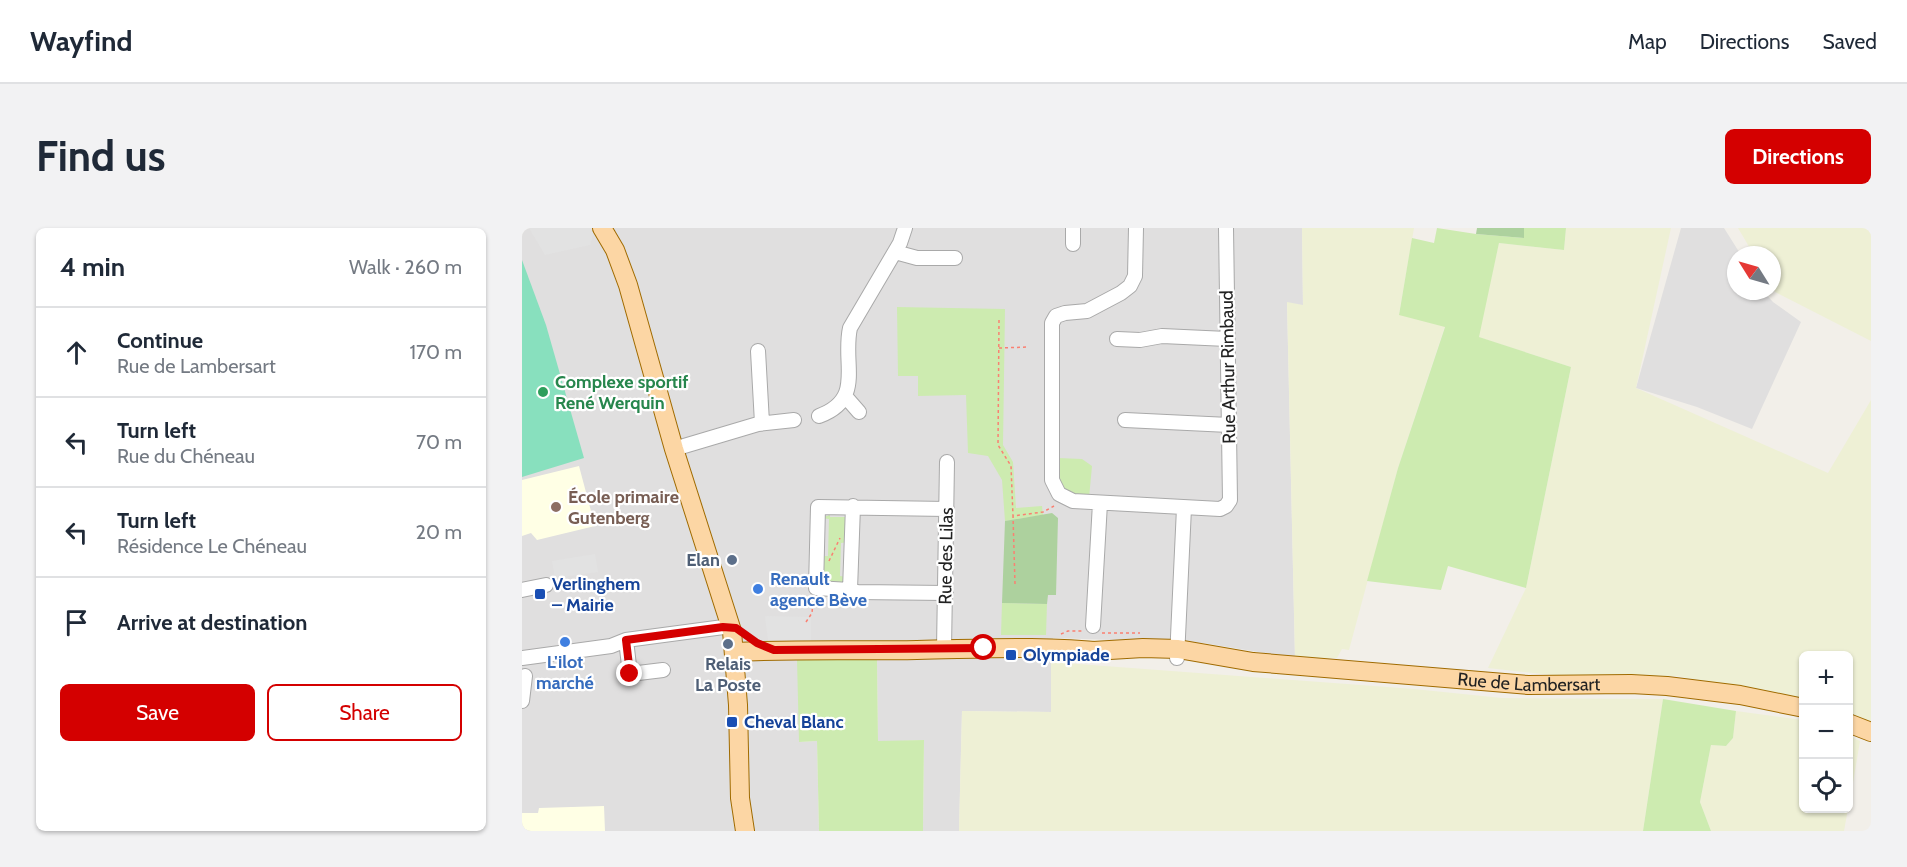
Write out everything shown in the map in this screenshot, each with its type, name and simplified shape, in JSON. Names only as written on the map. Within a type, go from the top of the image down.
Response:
[{"type":"main road","points":[[602,228],[615,250],[628,285],[674,449],[731,626],[735,652],[740,798],[745,831]]},
{"type":"main road","name":"Rue de Lambersart","points":[[731,626],[757,643],[774,650]]},
{"type":"main road","name":"Rue de Lambersart","points":[[735,652],[1053,648],[1092,635],[1143,648],[1253,662],[1528,685],[1658,685],[1732,694],[1799,707]]},
{"type":"main road","points":[[1853,725],[1871,732]]},
{"type":"street","points":[[819,416],[832,411],[845,396],[849,384],[848,339],[850,328],[903,238],[905,228]]},
{"type":"street","points":[[1073,228],[1074,244]]},
{"type":"street","points":[[1136,228],[1135,276],[1130,286],[1087,310],[1056,316],[1052,323],[1052,474],[1056,489],[1064,497],[1073,501],[1184,508],[1177,653]]},
{"type":"street","name":"Rue Arthur Rimbaud","points":[[1184,508],[1220,509],[1230,500],[1226,228]]},
{"type":"street","points":[[895,252],[917,258],[955,258]]},
{"type":"street","points":[[1117,339],[1140,340],[1162,336],[1227,339]]},
{"type":"street","points":[[758,351],[762,423]]},
{"type":"street","points":[[845,396],[859,412]]},
{"type":"street","points":[[674,449],[762,423],[794,420]]},
{"type":"street","points":[[1125,420],[1229,425]]},
{"type":"street","name":"Rue des Lilas","points":[[944,650],[947,462]]},
{"type":"street","points":[[1092,635],[1100,503]]},
{"type":"street","points":[[850,590],[853,506]]},
{"type":"street","points":[[946,593],[857,592],[816,588],[818,507],[947,509]]},
{"type":"street","points":[[522,590],[546,585]]},
{"type":"street","points":[[522,658],[611,646],[626,640],[731,626]]},
{"type":"street","points":[[626,640],[630,674],[663,670]]},
{"type":"street","points":[[522,701],[525,676]]},
{"type":"path","points":[[999,320],[998,445],[1011,466],[1015,584]]},
{"type":"path","points":[[999,348],[1029,347]]},
{"type":"path","points":[[1013,516],[1042,512],[1056,505],[1064,497]]},
{"type":"path","points":[[1053,648],[1061,635],[1068,631],[1092,635],[1143,633]]},
{"type":"shaded area","points":[[522,228],[1302,228],[1303,306],[1287,303],[1295,658],[1203,643],[1053,638],[1051,712],[962,711],[959,831],[923,831],[924,740],[878,742],[877,659],[799,742],[817,741],[819,831],[522,831]]},
{"type":"shaded area","points":[[529,228],[593,228],[594,230],[590,245],[545,255]]},
{"type":"shaded area","points":[[1302,228],[1414,228],[1399,314],[1445,326],[1398,468],[1349,650],[1342,649],[1337,658],[1295,658],[1287,302],[1303,305]]},
{"type":"shaded area","points":[[1566,228],[1671,228],[1636,388],[1828,473],[1871,400],[1871,723],[1853,716],[1853,651],[1799,651],[1799,698],[1677,676],[1552,675],[1488,668],[1526,588],[1571,367],[1478,337],[1499,243],[1564,250]]},
{"type":"shaded area","points":[[1681,228],[1724,228],[1735,246],[1727,246],[1727,300],[1771,300],[1801,322],[1752,429],[1697,407],[1636,388]]},
{"type":"shaded area","points":[[1738,228],[1871,228],[1871,341],[1781,295],[1781,246],[1749,246]]},
{"type":"shaded area","name":"École primaire Gutenberg","points":[[579,466],[595,526],[537,540],[531,533],[522,536],[522,480]]},
{"type":"shaded area","points":[[595,554],[598,572],[555,578],[552,561]]},
{"type":"shaded area","points":[[765,616],[811,617],[811,641],[768,641]]},
{"type":"shaded area","points":[[1051,662],[1414,689],[1502,698],[1663,699],[1643,831],[959,831],[962,711],[1051,712]]},
{"type":"shaded area","points":[[1736,711],[1799,719],[1799,813],[1847,813],[1844,831],[1711,831],[1700,802],[1711,745],[1726,746],[1733,738]]},
{"type":"shaded area","points":[[1853,738],[1860,741],[1853,783]]},
{"type":"shaded area","points":[[604,806],[605,831],[522,831],[522,813],[538,813],[539,808]]},
{"type":"green space","points":[[1437,228],[1524,238],[1524,228],[1566,228],[1564,250],[1499,243],[1479,337],[1571,367],[1526,588],[1448,566],[1441,590],[1367,581],[1398,468],[1445,327],[1399,315],[1412,238],[1434,243]]},
{"type":"green space","points":[[1477,228],[1524,228],[1524,238],[1476,234]]},
{"type":"green space","name":"Complexe sportif René Werquin","points":[[522,260],[546,325],[584,458],[522,477]]},
{"type":"green space","points":[[897,307],[1005,309],[1003,445],[1013,462],[1016,508],[1042,506],[1043,515],[1005,521],[1002,480],[988,456],[968,453],[966,395],[918,396],[918,376],[898,376]]},
{"type":"green space","points":[[1058,458],[1082,459],[1092,466],[1089,498],[1066,493],[1057,479]]},
{"type":"green space","points":[[830,510],[830,517],[845,517],[846,510],[848,542],[841,543],[840,576],[847,577],[847,583],[824,584],[820,581],[821,556],[828,556],[829,519],[821,518],[821,516],[828,516]]},
{"type":"green space","points":[[1052,513],[1058,518],[1056,595],[1048,595],[1047,604],[1002,603],[1005,521]]},
{"type":"green space","points":[[1002,603],[1047,604],[1046,635],[1001,635]]},
{"type":"green space","points":[[797,659],[877,659],[878,741],[924,740],[923,831],[819,831],[817,741],[799,742]]},
{"type":"green space","points":[[1663,699],[1736,711],[1733,738],[1726,746],[1711,745],[1700,802],[1711,831],[1643,831]]},
{"type":"place","name":"Complexe sportif René Werquin","points":[[543,392]]},
{"type":"place","name":"École primaire Gutenberg","points":[[556,507]]},
{"type":"place","name":"Elan","points":[[732,560]]},
{"type":"place","name":"Renault agence Bève","points":[[758,589]]},
{"type":"place","name":"Verlinghem – Mairie","points":[[540,594]]},
{"type":"place","name":"L'ilot marché","points":[[565,642]]},
{"type":"place","name":"Relais La Poste","points":[[728,644]]},
{"type":"place","name":"Olympiade","points":[[1011,655]]},
{"type":"place","name":"Cheval Blanc","points":[[732,722]]},
{"type":"route","points":[[630,674],[626,640],[731,626],[757,643],[774,650],[984,648]]}]
